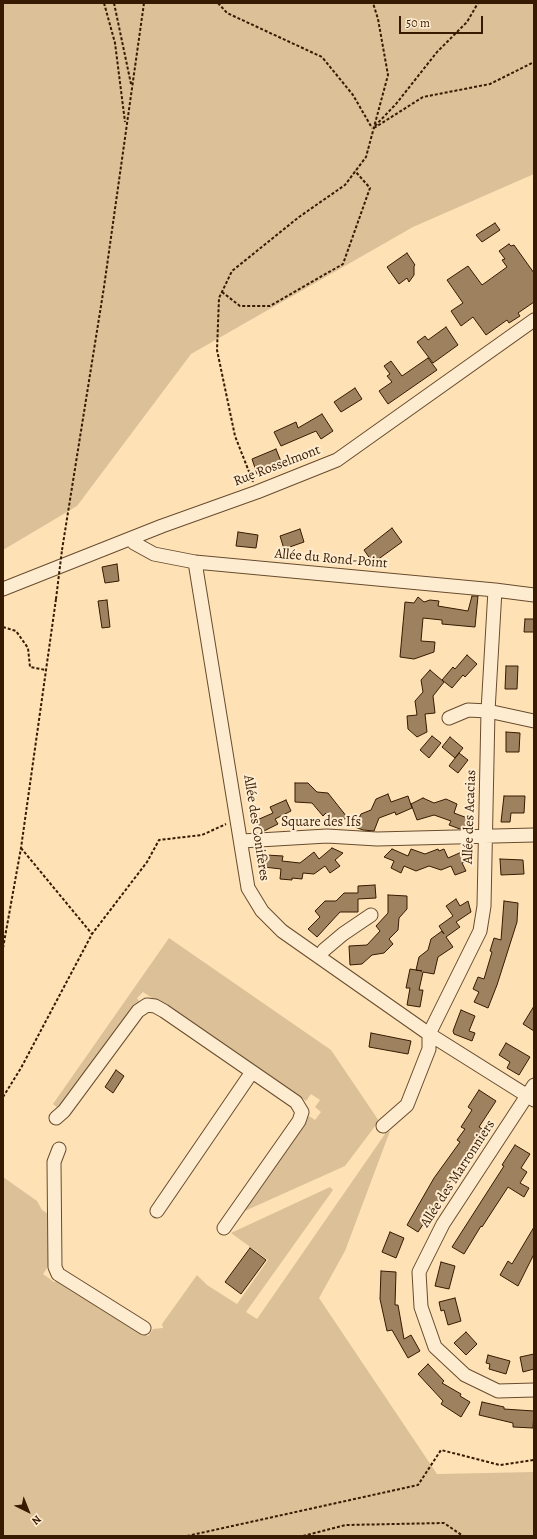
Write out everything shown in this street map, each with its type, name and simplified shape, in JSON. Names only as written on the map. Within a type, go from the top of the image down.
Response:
[{"type":"street","name":"Rue Rosselmont","points":[[3,589],[337,460],[534,320]]},
{"type":"street","name":"Allée du Rond-Point","points":[[132,538],[134,543],[154,554],[195,562],[534,595]]},
{"type":"street","name":"Allée des Conifères","points":[[195,562],[242,841],[248,888],[262,911],[282,931],[429,1034],[532,1094]]},
{"type":"street","name":"Allée des Acacias","points":[[429,1034],[480,931],[484,906],[488,711],[495,590]]},
{"type":"street","points":[[449,718],[468,710],[488,711],[534,721]]},
{"type":"street","name":"Square des Ifs","points":[[242,841],[327,836],[377,839],[485,838],[534,835]]},
{"type":"street","points":[[319,957],[324,950],[343,934],[371,915]]},
{"type":"street","points":[[56,1118],[64,1111],[138,1011],[147,1006],[155,1006],[164,1011],[296,1102],[302,1112],[299,1121],[224,1228]]},
{"type":"street","points":[[383,1126],[407,1105],[429,1049],[429,1034]]},
{"type":"street","points":[[157,1211],[252,1072]]},
{"type":"street","name":"Allée des Marronniers","points":[[532,1094],[443,1224],[419,1272],[421,1307],[435,1347],[465,1375],[498,1391],[534,1390]]},
{"type":"street","points":[[59,1148],[54,1162],[55,1267],[58,1274],[144,1328]]},
{"type":"path","points":[[104,3],[115,43],[126,126]]},
{"type":"path","points":[[114,3],[131,85]]},
{"type":"path","points":[[3,948],[21,848],[62,550],[104,287],[131,85],[144,3]]},
{"type":"path","points":[[218,3],[227,13],[322,57],[353,94],[373,129]]},
{"type":"path","points":[[257,492],[236,436],[218,350],[219,298],[232,271],[299,217],[345,185],[366,157],[388,75],[378,19],[373,3]]},
{"type":"path","points":[[373,129],[396,104],[437,52],[467,22],[478,3]]},
{"type":"path","points":[[373,129],[423,97],[490,84],[534,62]]},
{"type":"path","points":[[222,292],[240,306],[270,306],[343,264],[370,188],[355,172]]},
{"type":"path","points":[[3,627],[16,631],[28,648],[30,667],[46,670]]},
{"type":"path","points":[[3,1097],[21,1068],[92,934],[147,862],[159,840],[202,835],[238,819]]},
{"type":"path","points":[[21,848],[92,934]]},
{"type":"path","points":[[187,1536],[418,1485],[441,1450],[500,1465],[534,1460]]},
{"type":"path","points":[[303,1536],[346,1525],[444,1523],[463,1536]]},
{"type":"shaded area","points":[[3,3],[534,3],[534,174],[413,227],[191,354],[77,506],[3,550]]},
{"type":"shaded area","points":[[169,938],[331,1050],[379,1121],[345,1166],[238,1214],[309,1116],[315,1120],[321,1112],[315,1107],[320,1100],[311,1094],[306,1101],[143,992],[137,998],[140,1002],[137,1007],[59,1109],[53,1104]]},
{"type":"shaded area","points":[[390,1131],[345,1251],[319,1298],[437,1474],[534,1472],[534,1536],[3,1536],[3,1177],[37,1201],[42,1210],[50,1215],[49,1265],[43,1274],[54,1282],[59,1280],[148,1336],[153,1329],[163,1328],[162,1324],[197,1275],[207,1285],[237,1304],[268,1260],[231,1233],[330,1187],[333,1190],[246,1312],[257,1319],[385,1134]]},
{"type":"building","points":[[495,223],[500,230],[482,242],[476,235]]},
{"type":"building","points":[[509,244],[511,246],[514,245],[534,273],[534,302],[518,313],[520,316],[509,323],[507,320],[486,335],[473,317],[461,326],[451,311],[463,303],[447,280],[468,266],[482,285],[507,267],[502,260],[505,259],[499,251]]},
{"type":"building","points":[[407,253],[415,265],[414,275],[409,282],[407,278],[399,284],[387,267]]},
{"type":"building","points":[[446,327],[458,345],[433,363],[417,342],[425,336],[428,340]]},
{"type":"building","points":[[428,358],[437,370],[388,404],[379,391],[392,382],[387,376],[390,374],[384,366],[391,361],[402,376]]},
{"type":"building","points":[[355,388],[362,399],[341,412],[334,402]]},
{"type":"building","points":[[322,414],[333,431],[321,439],[316,431],[281,446],[274,432],[296,422],[298,428]]},
{"type":"building","points":[[276,449],[282,464],[257,474],[252,459]]},
{"type":"building","points":[[392,528],[402,542],[373,563],[364,550]]},
{"type":"building","points":[[300,529],[304,542],[284,549],[280,536]]},
{"type":"building","points":[[238,532],[258,535],[256,548],[236,546]]},
{"type":"building","points":[[117,564],[119,581],[105,583],[102,567]]},
{"type":"building","points":[[472,596],[478,596],[475,627],[442,624],[442,620],[423,618],[421,641],[435,642],[434,652],[414,659],[400,657],[405,602],[414,603],[418,597],[424,602],[430,600],[439,601],[438,606],[468,611]]},
{"type":"building","points":[[107,600],[110,627],[102,628],[98,601]]},
{"type":"building","points":[[525,619],[534,619],[534,632],[524,632]]},
{"type":"building","points":[[467,655],[477,664],[465,677],[463,675],[452,688],[442,680],[453,667],[455,669]]},
{"type":"building","points":[[506,666],[518,666],[517,689],[505,689]]},
{"type":"building","points":[[430,670],[444,682],[433,696],[435,713],[425,714],[427,732],[417,737],[408,729],[407,716],[417,715],[415,701],[423,692],[421,680]]},
{"type":"building","points":[[506,732],[520,733],[519,752],[506,752]]},
{"type":"building","points":[[432,736],[441,743],[429,758],[420,750]]},
{"type":"building","points":[[450,737],[463,748],[455,758],[442,747]]},
{"type":"building","points":[[459,753],[468,760],[458,773],[449,766]]},
{"type":"building","points":[[295,783],[308,783],[317,792],[328,793],[347,817],[337,825],[326,813],[323,816],[312,803],[295,802]]},
{"type":"building","points":[[388,794],[391,802],[408,796],[412,808],[396,815],[395,812],[379,818],[374,831],[363,830],[355,827],[361,814],[371,810],[376,799]]},
{"type":"building","points":[[504,796],[525,796],[524,813],[511,813],[510,822],[501,822]]},
{"type":"building","points":[[423,798],[434,803],[446,799],[457,804],[454,813],[470,819],[466,829],[460,829],[449,825],[451,821],[434,815],[417,820],[411,804]]},
{"type":"building","points":[[286,800],[291,811],[275,819],[278,824],[262,832],[257,820],[273,813],[270,807]]},
{"type":"building","points":[[332,848],[343,853],[335,860],[340,866],[330,873],[325,866],[314,874],[303,873],[302,879],[280,879],[281,869],[264,867],[266,855],[283,856],[282,861],[300,863],[314,852],[319,859]]},
{"type":"building","points":[[392,849],[408,856],[411,849],[425,854],[438,849],[439,851],[444,849],[448,858],[464,851],[470,860],[462,863],[466,871],[455,875],[451,866],[441,870],[429,866],[416,871],[404,866],[401,873],[391,868],[394,861],[384,857]]},
{"type":"building","points":[[500,859],[523,860],[524,874],[501,875]]},
{"type":"building","points":[[375,885],[376,898],[358,899],[358,912],[340,912],[317,937],[308,929],[320,917],[315,911],[325,901],[336,901],[344,893],[358,893],[358,886]]},
{"type":"building","points":[[388,895],[407,896],[407,909],[399,918],[398,930],[389,939],[393,944],[384,953],[372,955],[362,964],[350,965],[349,946],[367,945],[380,931],[376,926],[388,913]]},
{"type":"building","points":[[456,899],[460,906],[468,901],[471,912],[456,922],[460,927],[446,937],[453,947],[438,957],[434,974],[423,972],[419,990],[423,990],[420,1007],[407,1005],[410,988],[406,988],[410,969],[416,970],[419,957],[428,950],[431,939],[442,931],[444,934],[439,926],[453,916],[446,906]]},
{"type":"building","points":[[504,901],[518,903],[517,922],[488,1008],[474,1002],[479,992],[473,989],[478,977],[484,979],[492,952],[490,951],[494,938],[501,940]]},
{"type":"building","points":[[534,1006],[534,1031],[523,1024]]},
{"type":"building","points":[[461,1010],[475,1016],[469,1031],[475,1033],[472,1041],[454,1034],[453,1031]]},
{"type":"building","points":[[371,1033],[411,1041],[408,1054],[369,1047]]},
{"type":"building","points":[[506,1043],[530,1057],[519,1075],[507,1068],[510,1062],[499,1055]]},
{"type":"building","points":[[116,1070],[124,1076],[113,1093],[105,1087]]},
{"type":"building","points":[[479,1090],[496,1101],[479,1127],[485,1131],[447,1186],[448,1187],[418,1232],[407,1225],[434,1178],[460,1142],[457,1140],[465,1129],[461,1127],[472,1110],[468,1107]]},
{"type":"building","points":[[515,1145],[530,1154],[521,1168],[527,1172],[520,1183],[529,1188],[524,1197],[508,1187],[464,1254],[452,1247],[504,1166],[502,1165]]},
{"type":"building","points":[[534,1227],[534,1254],[518,1286],[500,1275],[508,1261],[512,1264]]},
{"type":"building","points":[[390,1232],[404,1238],[396,1258],[382,1252]]},
{"type":"building","points":[[250,1248],[266,1260],[241,1294],[225,1282]]},
{"type":"building","points":[[441,1262],[455,1266],[449,1289],[435,1286]]},
{"type":"building","points":[[381,1271],[396,1272],[395,1305],[398,1305],[404,1339],[411,1335],[420,1351],[408,1358],[392,1330],[387,1331],[380,1299]]},
{"type":"building","points":[[455,1298],[461,1321],[448,1325],[444,1310],[441,1311],[439,1302]]},
{"type":"building","points":[[466,1332],[477,1344],[466,1355],[454,1343]]},
{"type":"building","points":[[534,1354],[534,1369],[523,1372],[520,1357]]},
{"type":"building","points":[[488,1355],[510,1361],[506,1374],[489,1369],[490,1364],[486,1363]]},
{"type":"building","points":[[428,1364],[444,1381],[442,1383],[461,1394],[460,1396],[470,1402],[461,1417],[441,1404],[443,1401],[418,1374]]},
{"type":"building","points":[[482,1402],[504,1407],[504,1409],[534,1411],[533,1428],[513,1427],[513,1423],[479,1415]]}]
